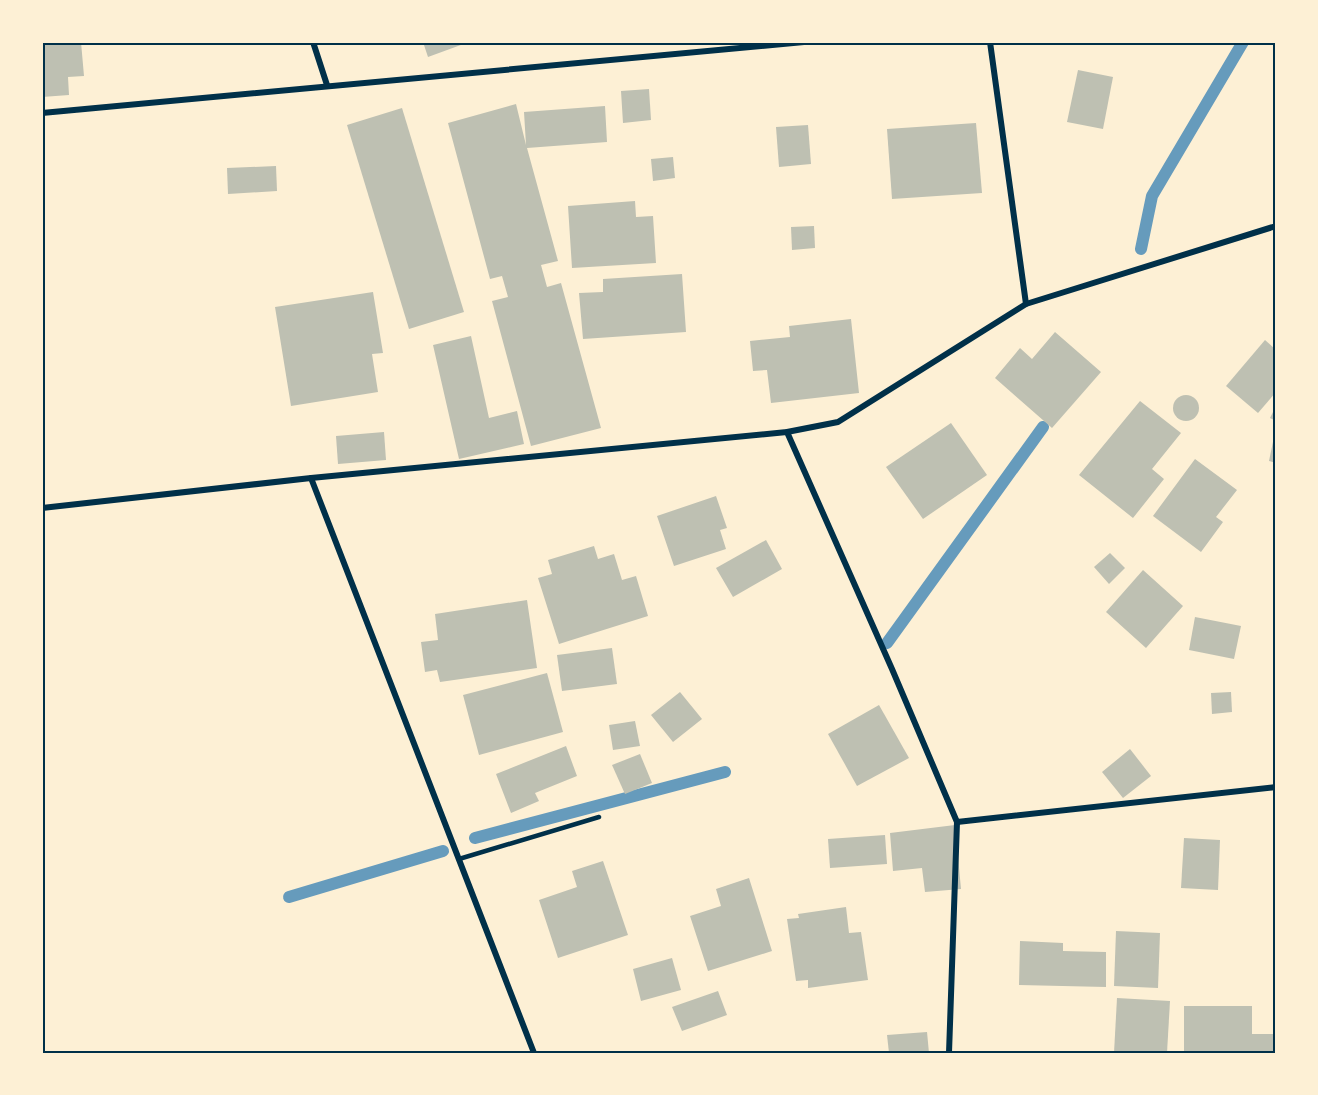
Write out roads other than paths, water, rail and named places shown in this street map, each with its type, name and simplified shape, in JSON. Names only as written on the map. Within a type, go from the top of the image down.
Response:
[{"type":"street","points":[[313,42],[327,85]]},
{"type":"street","points":[[42,113],[804,42]]},
{"type":"street","points":[[990,42],[1026,304]]},
{"type":"street","points":[[42,508],[311,478],[787,432],[838,422],[1026,304],[1276,226]]},
{"type":"street","points":[[787,432],[957,822],[948,1053]]},
{"type":"street","points":[[311,478],[534,1053]]},
{"type":"street","points":[[957,822],[1276,787]]},
{"type":"lane","points":[[459,859],[599,817]]},
{"type":"waterway","points":[[1141,249],[1152,196],[1243,42]]},
{"type":"waterway","points":[[887,643],[1043,427]]},
{"type":"waterway","points":[[475,838],[725,772]]},
{"type":"waterway","points":[[289,897],[443,851]]}]
